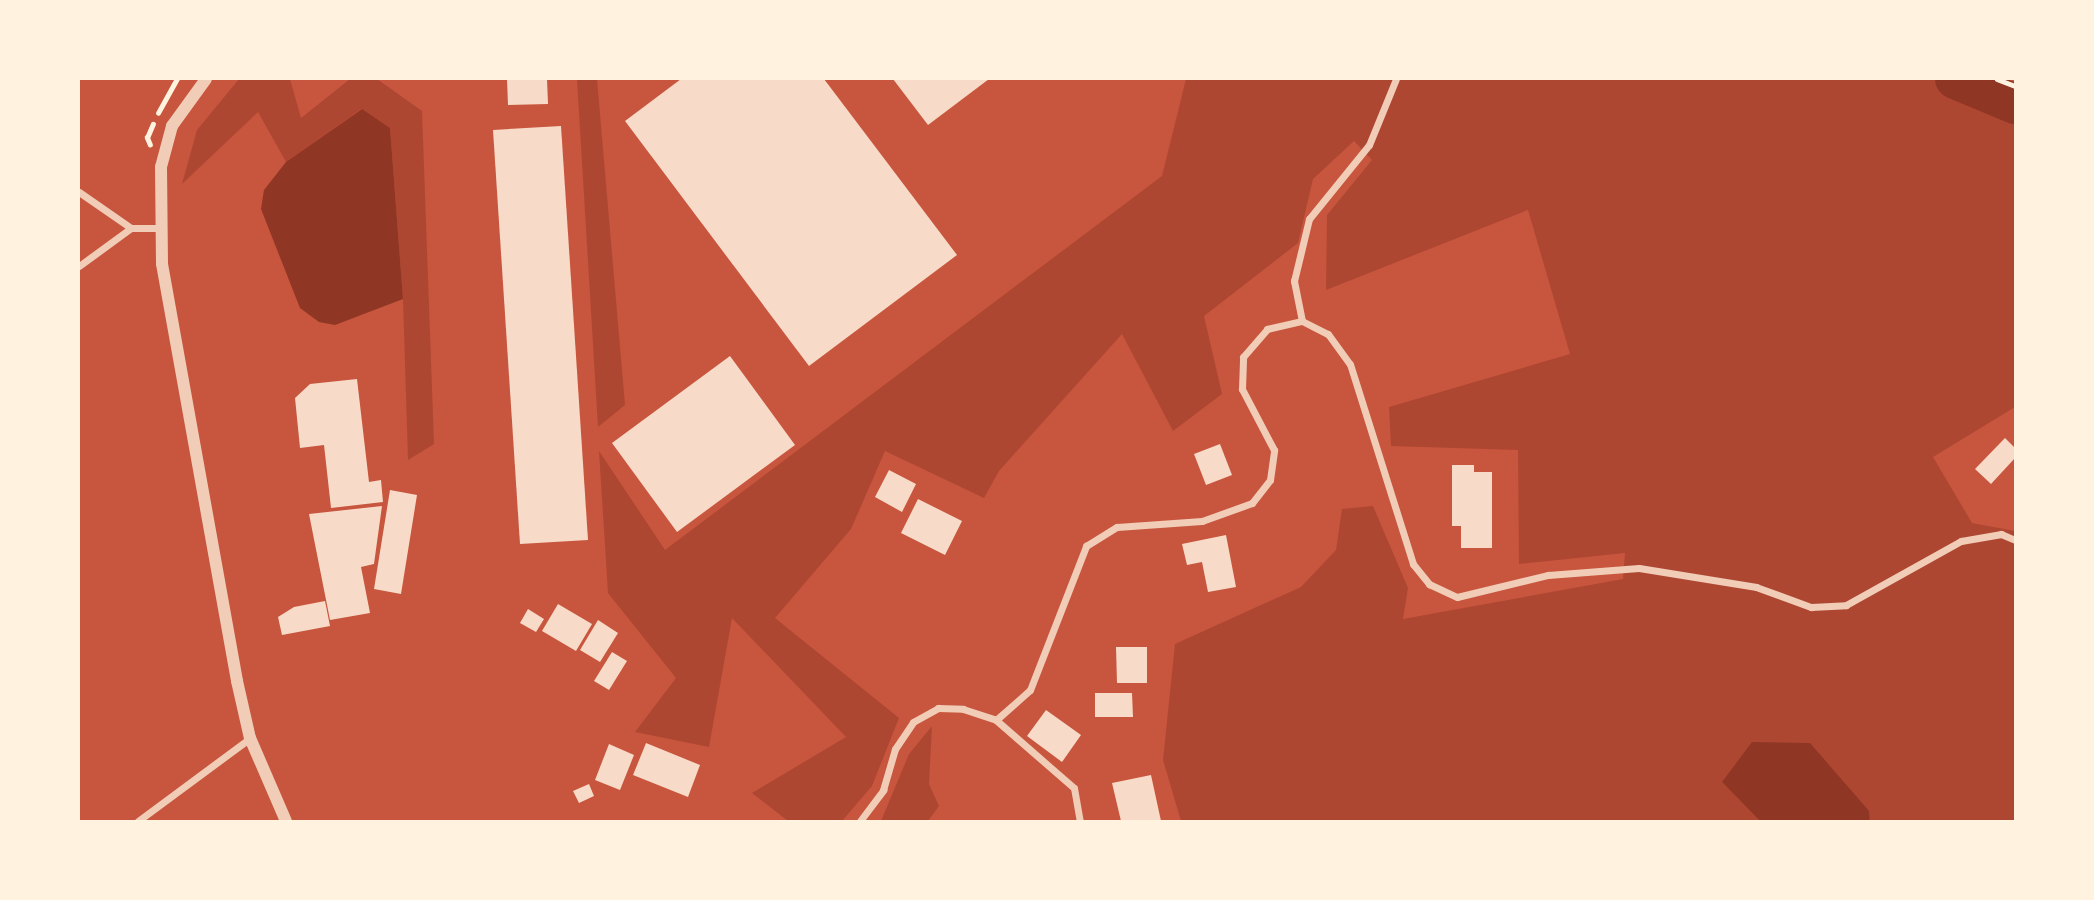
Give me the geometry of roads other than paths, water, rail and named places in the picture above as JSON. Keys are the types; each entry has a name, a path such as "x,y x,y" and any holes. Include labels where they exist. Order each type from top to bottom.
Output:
{"street":[{"path":"206,79 173,126 161,167 159,228 162,264 250,738 286,821"},
{"path":"1302,321 1294,281 1309,219 1369,145 1395,79"},
{"path":"79,192 131,228 159,228"},
{"path":"79,266 131,228"},
{"path":"996,720 1030,690 1086,546 1117,527 1202,521 1252,503 1270,480 1274,450 1242,389 1243,357 1267,330 1302,321 1328,334 1350,364 1413,564 1429,584 1457,597 1548,575 1639,568 1756,587 1811,607 1846,605 1961,541 2001,534 2015,540"},
{"path":"860,821 883,790 895,749 913,722 938,709 963,709 996,720 1074,788 1080,821"},
{"path":"138,821 250,738"}],"waterway":[{"path":"1955,79 2015,104"}]}
